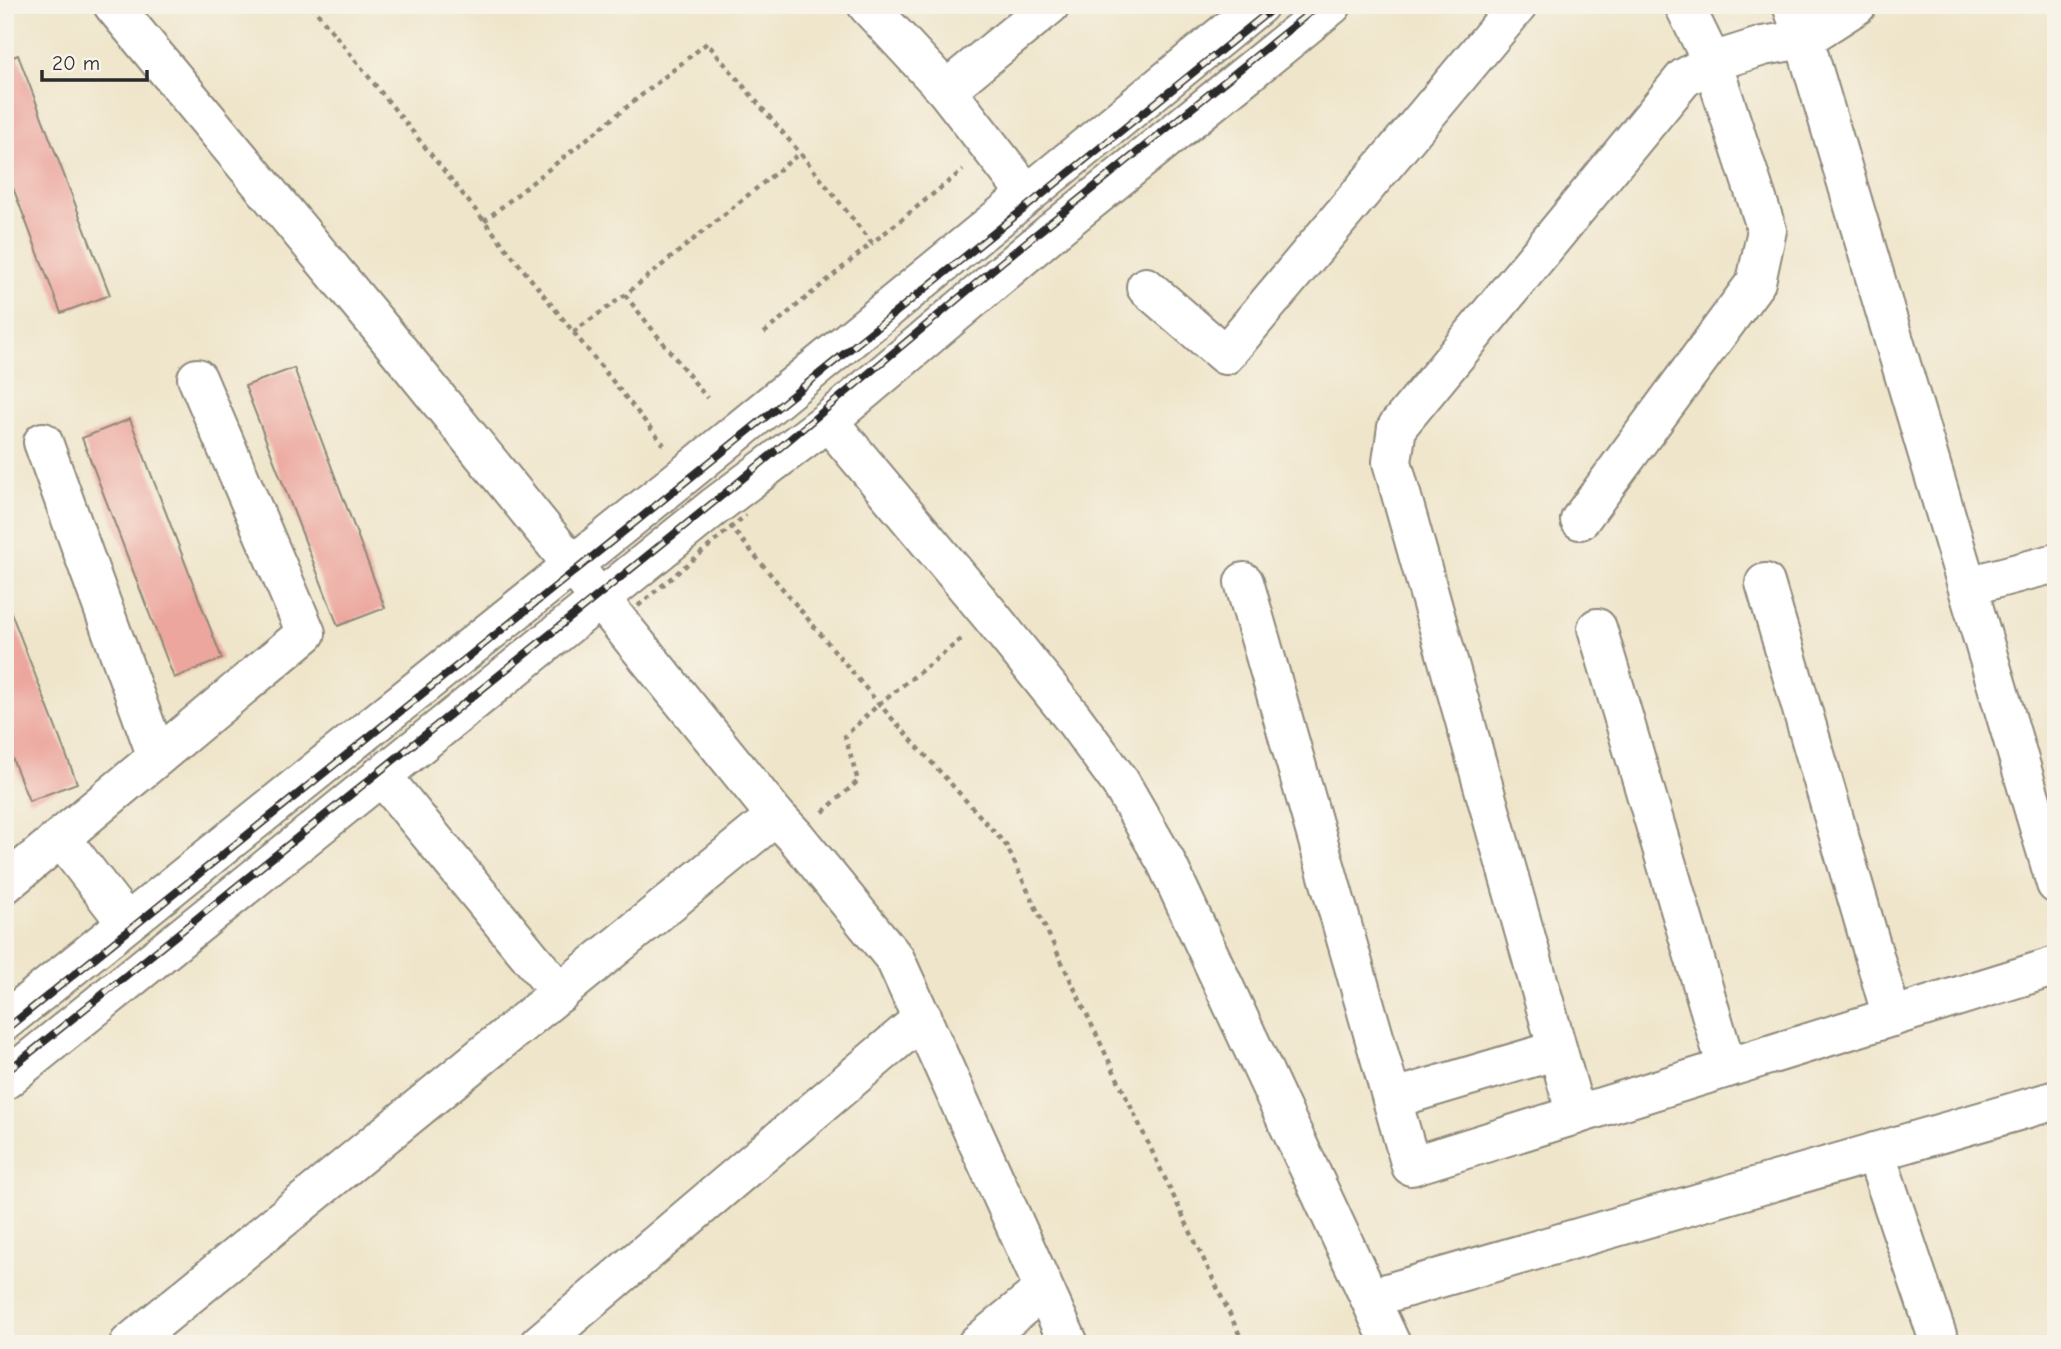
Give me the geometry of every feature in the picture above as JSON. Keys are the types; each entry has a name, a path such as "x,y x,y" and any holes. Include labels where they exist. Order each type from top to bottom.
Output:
{"street":[{"path":"113,5 895,959 1069,1344"},
{"path":"867,5 946,90 1027,194"},
{"path":"946,90 1050,5"},
{"path":"5,1021 687,473 1259,5"},
{"path":"5,1080 600,600 730,511 828,421 1054,231 1332,5"},
{"path":"1146,287 1225,355 1518,5"},
{"path":"1580,520 1756,282 1767,230 1712,62 1684,5"},
{"path":"1576,1115 1392,462 1396,427 1684,78 1712,62 1763,46 1798,22 1857,5"},
{"path":"1798,22 2056,884"},
{"path":"5,884 306,633 197,378"},
{"path":"828,421 991,616 1073,718 1120,782 1166,862 1391,1344"},
{"path":"43,442 157,757"},
{"path":"1968,586 2056,563"},
{"path":"1244,582 1411,1166 2056,966"},
{"path":"1765,583 1892,1017"},
{"path":"1597,628 1727,1068"},
{"path":"381,775 560,993"},
{"path":"129,1344 560,993 785,826"},
{"path":"61,838 127,922"},
{"path":"539,1344 923,1018"},
{"path":"1392,1099 1544,1054"},
{"path":"1370,1298 2056,1100"},
{"path":"1875,1152 1940,1344"},
{"path":"977,1344 1043,1290"}],"path":[{"path":"311,5 687,473"},
{"path":"484,220 707,43 872,243"},
{"path":"764,333 991,147"},
{"path":"573,332 625,295 800,153"},
{"path":"625,295 707,398"},
{"path":"638,606 730,511 879,705 1006,845 1244,1344"},
{"path":"785,826 858,781 845,736 879,705 991,616"}],"building":[{"path":"18,55 110,295 61,313 5,167 5,60"},
{"path":"294,368 385,608 338,626 245,386"},
{"path":"130,419 222,659 174,678 82,438"},
{"path":"5,597 77,783 29,801 5,740"}],"railway":[{"path":"5,1030 1277,5"},
{"path":"5,1073 735,485 1003,261 1319,5"}]}
